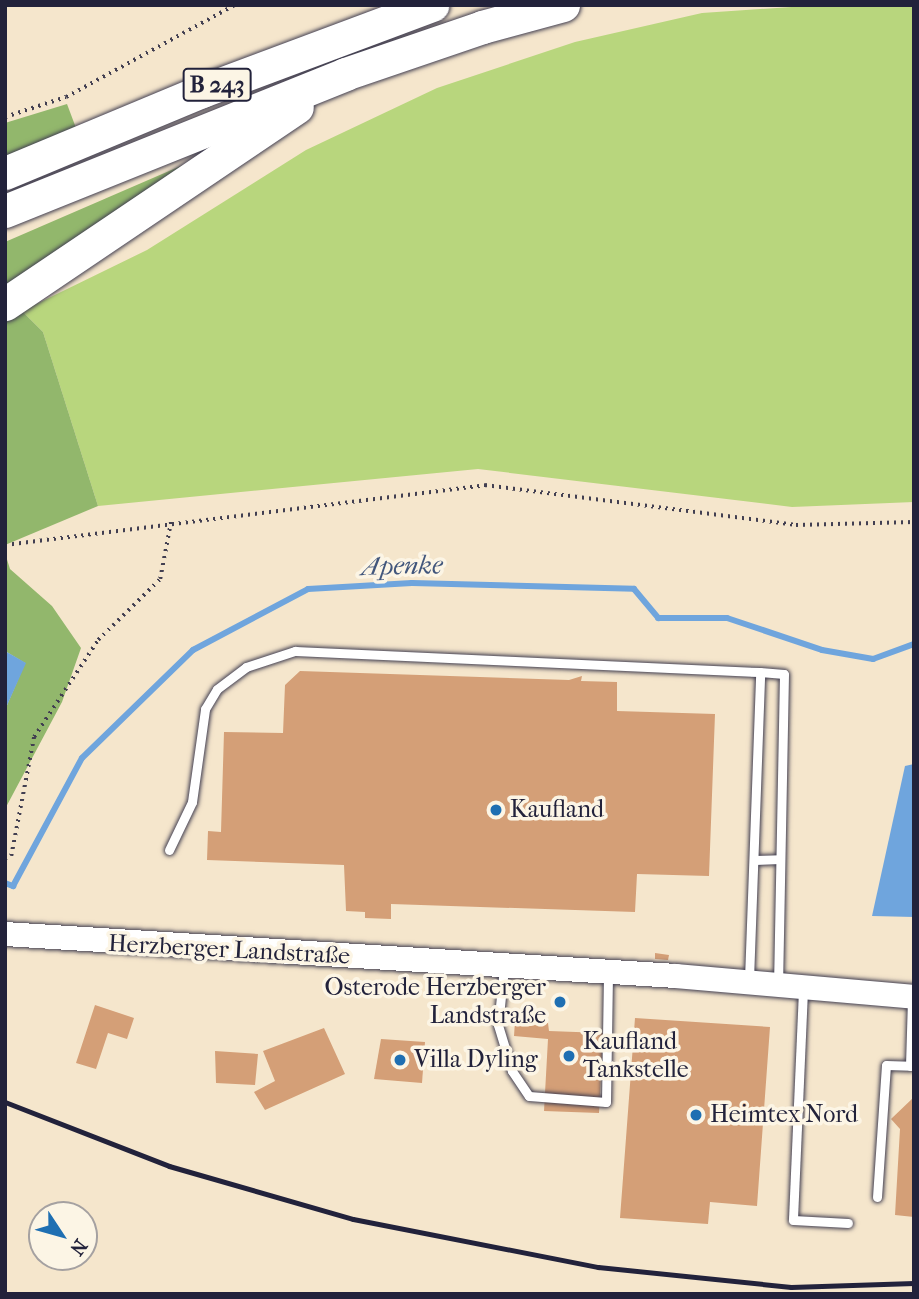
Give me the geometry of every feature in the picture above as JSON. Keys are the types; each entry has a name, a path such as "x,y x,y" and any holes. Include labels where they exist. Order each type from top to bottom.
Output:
{"highway":[{"name":"B 243","path":"5,173 202,91 432,5"},
{"name":"B 243","path":"5,211 345,74 482,26 563,5"},
{"path":"5,304 345,74"}],"street":[{"name":"Herzberger Landstraße","path":"5,934 608,973 913,997"}],"lane":[{"path":"169,850 192,802 205,709 216,689 246,667 295,651 784,674 778,985"},
{"path":"748,983 755,860 760,672"},
{"path":"755,860 780,859"},
{"path":"504,967 498,1025 512,1071 529,1096 606,1102 608,973"},
{"path":"803,989 793,1220 848,1223"},
{"path":"877,1197 886,1065 910,1066 913,997"}],"path":[{"path":"5,117 66,97 235,5"},
{"path":"5,545 171,521 485,485 796,525 914,522"},
{"path":"5,858 11,856 34,737 98,640 160,579 171,521"}],"green space":[{"path":"821,5 914,5 914,502 792,507 478,469 98,506 43,332 22,311 147,250 306,150 437,88 575,42 702,13"},
{"path":"67,104 76,128 5,157 5,123"},
{"path":"206,155 5,294 5,242"},
{"path":"22,311 43,332 98,506 5,545 5,323"},
{"path":"5,553 10,569 52,606 81,648 62,702 5,809 5,710 25,663 5,651"}],"water":[{"path":"5,651 26,663 5,710"},
{"path":"914,764 914,917 872,916 905,766"}],"building":[{"path":"300,671 569,680 582,676 581,681 617,682 617,711 715,714 709,876 637,874 635,912 391,904 391,919 365,918 365,912 346,911 344,865 207,860 208,831 221,832 224,732 283,733 285,685"},
{"path":"655,953 669,955 668,960 655,959"},
{"path":"95,1005 134,1018 127,1039 108,1033 96,1069 76,1063"},
{"name":"Heimtex Nord","path":"635,1018 770,1027 757,1206 710,1202 708,1224 620,1218"},
{"path":"515,1021 548,1023 549,1031 603,1033 599,1113 544,1111 548,1039 514,1036"},
{"path":"324,1028 345,1074 265,1110 254,1092 275,1081 263,1051"},
{"name":"Villa Dyling","path":"381,1039 425,1042 422,1083 374,1079"},
{"path":"215,1051 258,1054 255,1085 216,1083"},
{"path":"914,1097 914,1217 895,1215 900,1129 891,1119"}],"waterway":[{"name":"Apenke","path":"5,883 13,886 82,758 193,650 308,589 412,583 634,589 658,618 727,618 822,650 873,659 914,644"}],"railway":[{"path":"5,1102 169,1166 353,1219 598,1267 791,1287 914,1283"}],"place":[{"name":"Kaufland","path":"496,810"},
{"name":"Osterode Herzberger Landstraße","path":"560,1002"},
{"name":"Kaufland Tankstelle","path":"569,1056"},
{"name":"Villa Dyling","path":"400,1060"},
{"name":"Heimtex Nord","path":"696,1115"}]}
